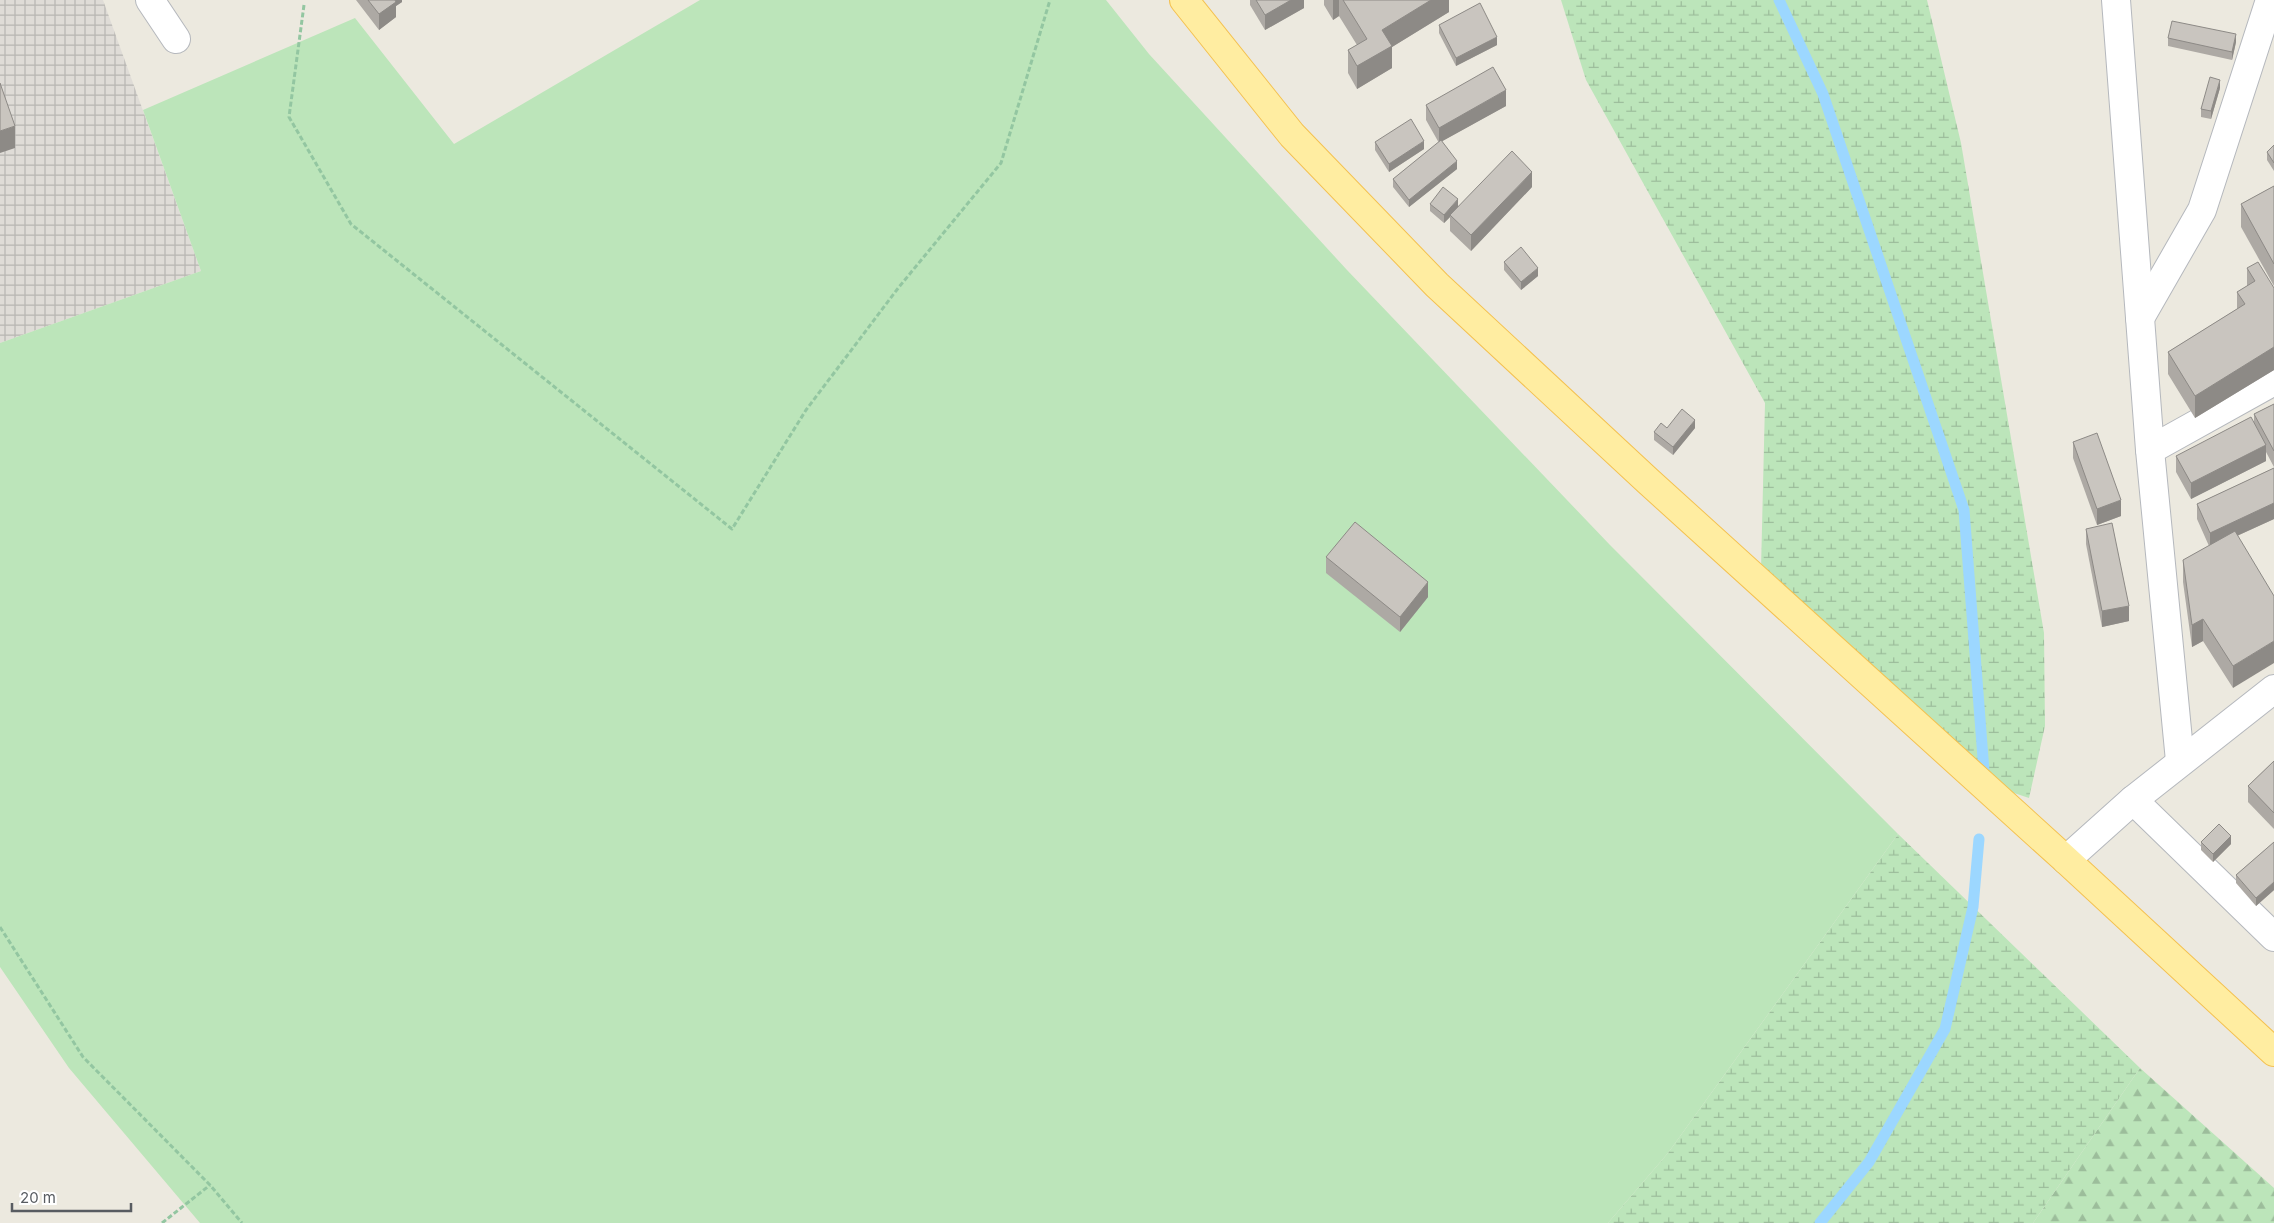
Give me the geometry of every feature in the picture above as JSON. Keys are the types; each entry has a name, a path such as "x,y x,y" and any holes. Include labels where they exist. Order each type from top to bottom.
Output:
{"main road":[{"path":"1184,0 1292,135 1437,285 1656,488 2066,860 2274,1052"}],"street":[{"path":"150,0 176,39"},
{"path":"2116,0 2150,450 2180,761"},
{"path":"2140,318 2202,210 2270,0"},
{"path":"2150,450 2274,381"},
{"path":"2066,860 2180,761 2274,689"},
{"path":"2133,800 2274,937"}],"path":[{"path":"304,5 289,117 351,224 732,529 806,410 899,287 1001,163 1050,0"},
{"path":"0,927 84,1057 210,1185 242,1223"},
{"path":"162,1223 210,1185"}],"shaded area":[{"path":"0,0 103,0 201,271 0,343"}],"green space":[{"path":"700,0 1106,0 1149,54 1347,270 1610,545 1898,834 1668,1153 1608,1223 200,1223 69,1068 0,967 0,343 201,271 143,110 355,18 454,144"},
{"path":"1561,0 1927,0 1961,143 2044,633 2045,726 2029,798 2008,791 1761,569 1765,403 1586,80"},
{"path":"1898,834 2140,1068 2033,1223 1608,1223 1668,1153"},
{"path":"2140,1068 2274,1188 2274,1223 2033,1223"}],"building":[{"path":"368,0 395,0 396,2 379,14"},
{"path":"1256,0 1291,0 1265,15"},
{"path":"1343,0 1431,0 1382,30 1392,46 1357,66 1348,50 1367,39"},
{"path":"1480,3 1497,37 1456,58 1439,25"},
{"path":"2172,21 2236,34 2232,52 2168,38"},
{"path":"1493,67 1506,90 1439,128 1426,105"},
{"path":"2210,77 2220,80 2211,111 2201,109"},
{"path":"0,83 15,126 0,131"},
{"path":"1411,119 1424,141 1389,164 1375,142"},
{"path":"1441,140 1457,161 1409,200 1393,179"},
{"path":"2274,145 2274,163 2267,152"},
{"path":"1512,151 1532,172 1471,235 1450,215"},
{"path":"2274,186 2274,264 2241,204"},
{"path":"1443,187 1458,199 1444,215 1430,204"},
{"path":"1521,247 1538,268 1521,282 1504,262"},
{"path":"2258,262 2274,288 2274,347 2195,396 2168,352 2245,304 2237,292 2255,281 2247,268"},
{"path":"2274,404 2274,451 2254,414"},
{"path":"1682,409 1695,420 1673,447 1654,432 1661,423 1667,428"},
{"path":"2251,417 2266,445 2191,483 2176,456"},
{"path":"2097,433 2121,500 2097,509 2073,442"},
{"path":"2274,468 2274,503 2210,533 2197,504"},
{"path":"1355,522 1428,582 1400,617 1326,557"},
{"path":"2112,523 2129,606 2102,611 2086,529"},
{"path":"2235,531 2274,596 2274,641 2233,666 2203,619 2192,625 2183,560"},
{"path":"2274,761 2274,813 2248,786"},
{"path":"2219,824 2231,836 2213,854 2201,842"},
{"path":"2274,842 2274,882 2256,898 2236,875"}],"waterway":[{"path":"1779,0 1823,94 1964,510 1984,771"},
{"path":"1820,1223 1869,1162 1945,1029 1973,907 1979,839"}]}
